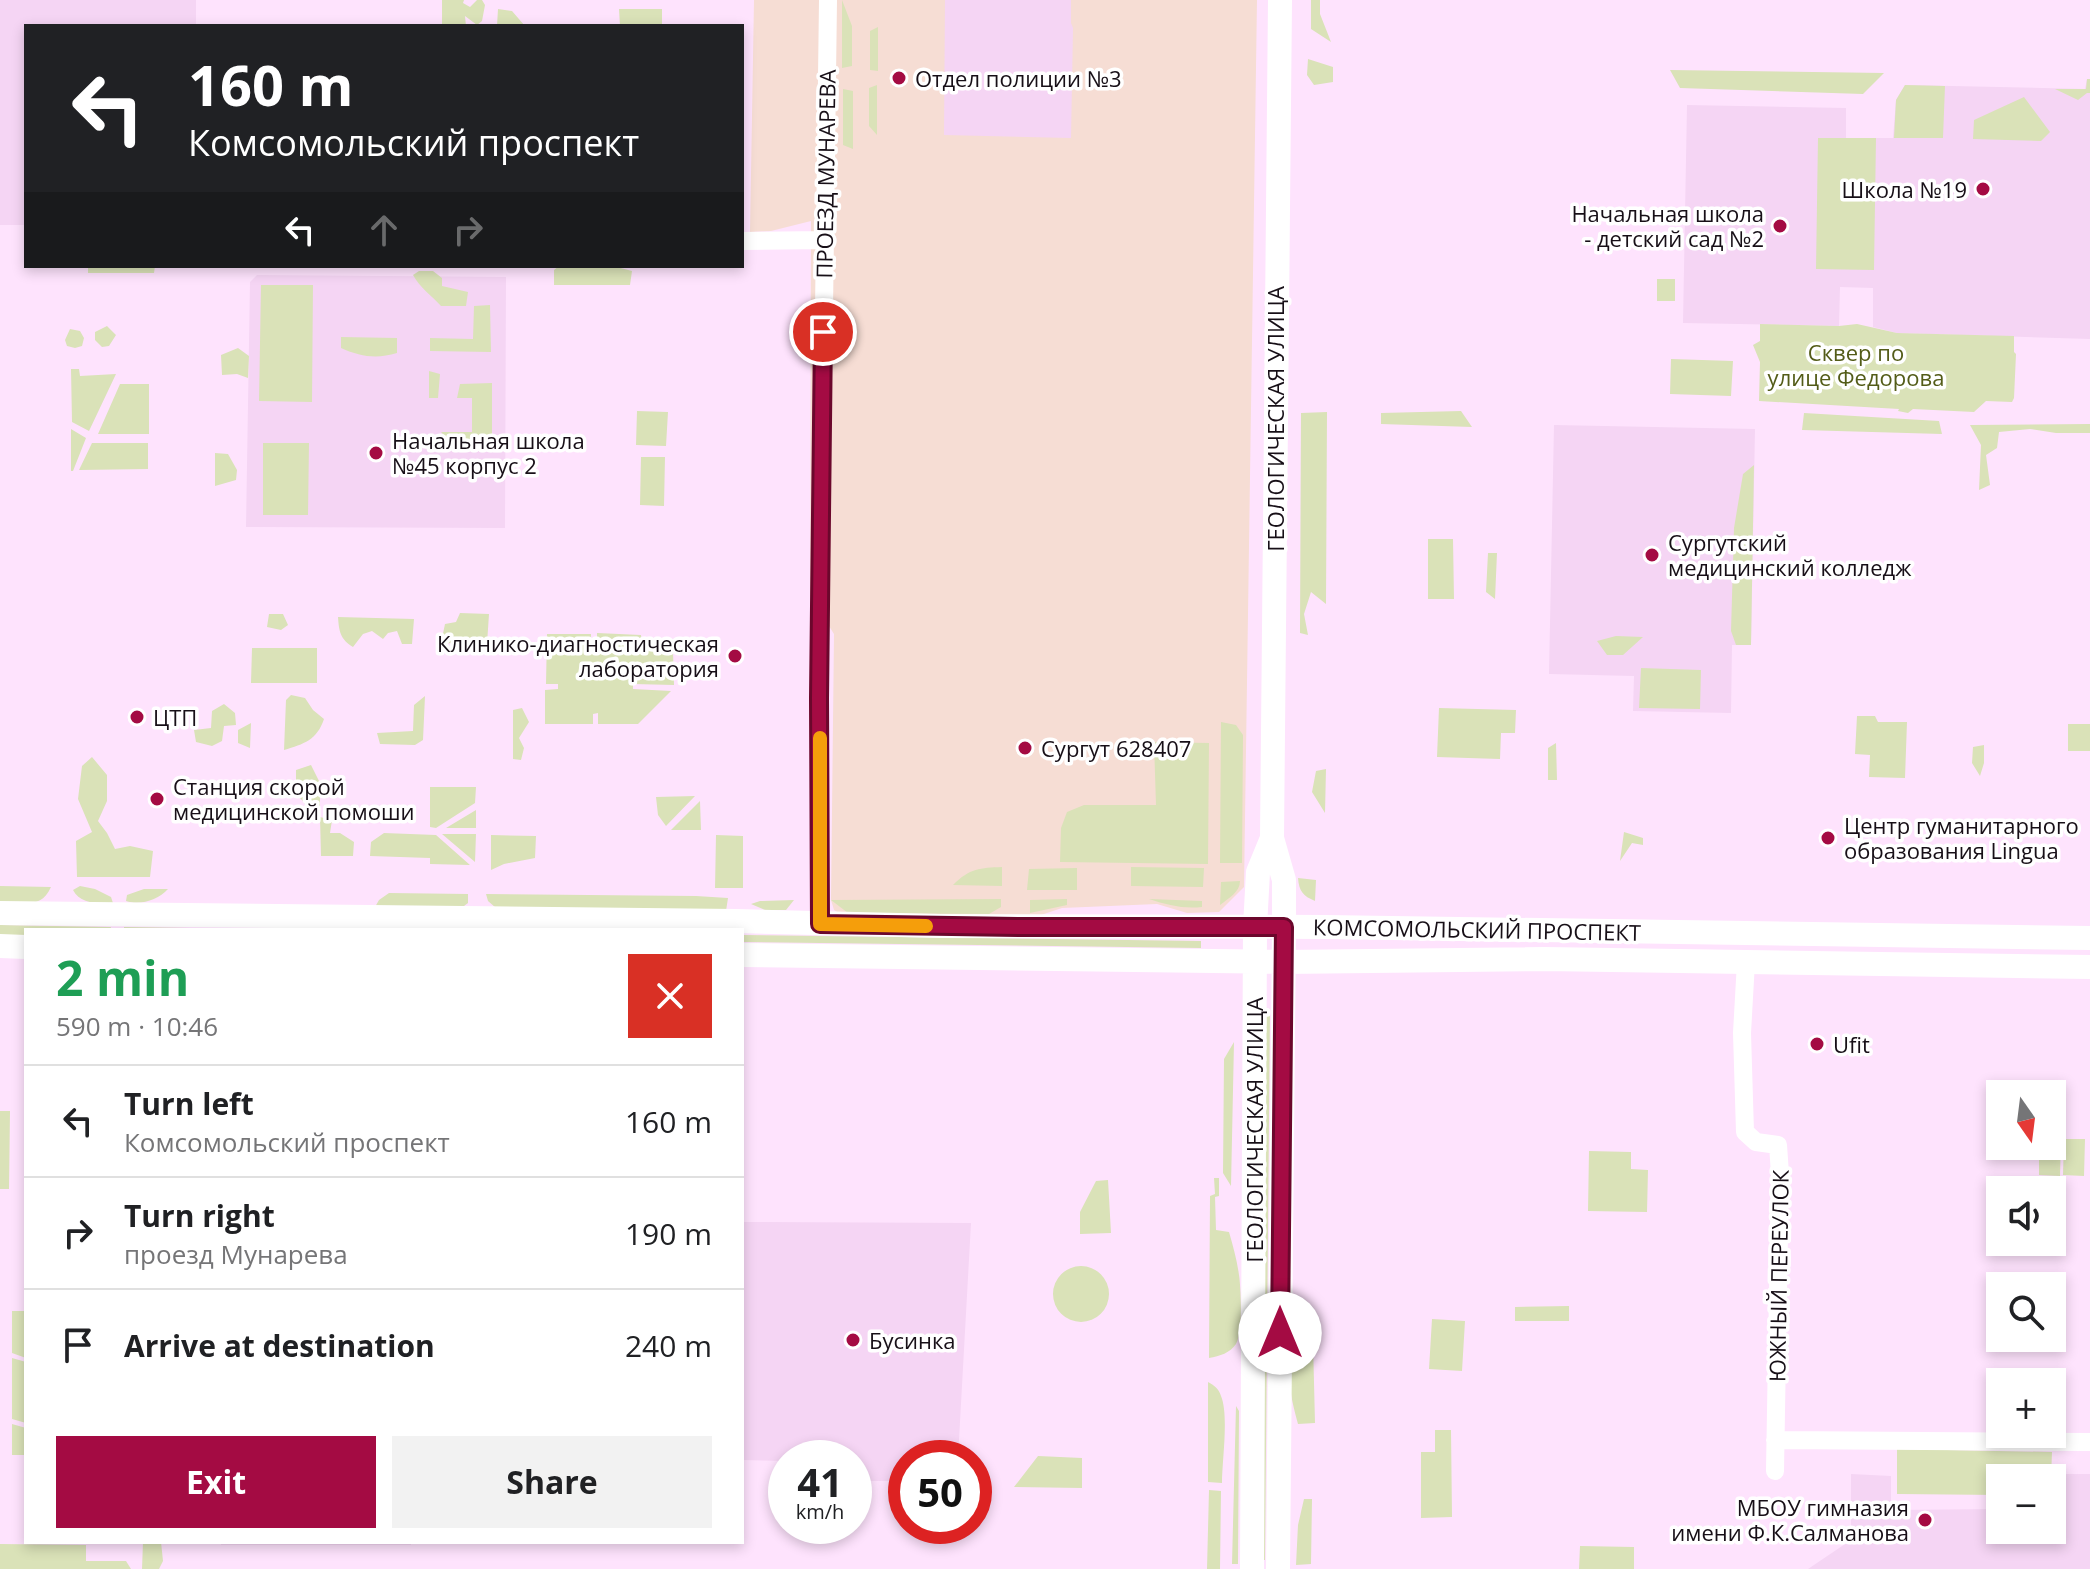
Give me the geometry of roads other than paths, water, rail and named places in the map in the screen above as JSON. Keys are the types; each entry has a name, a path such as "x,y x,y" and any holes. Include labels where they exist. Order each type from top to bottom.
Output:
{"main road":[{"name":"ГЕОЛОГИЧЕСКАЯ УЛИЦА","path":"1278,1569 1284,880 1272,838 1280,0"},
{"name":"ГЕОЛОГИЧЕСКАЯ УЛИЦА","path":"1252,1569 1254,961 1258,872 1272,838"},
{"name":"КОМСОМОЛЬСКИЙ ПРОСПЕКТ","path":"0,913 2090,938"},
{"path":"1868,964 1869,934"},
{"path":"0,946 24,947"},
{"name":"КОМСОМОЛЬСКИЙ ПРОСПЕКТ","path":"744,955 1283,962 1544,959 2090,967"}],"street":[{"name":"ПРОЕЗД МУНАРЕВА","path":"820,924 819,698 828,0"},
{"path":"744,241 824,240"},
{"name":"ЮЖНЫЙ ПЕРЕУЛОК","path":"1746,962 1742,1033 1745,1132 1756,1142 1778,1145 1780,1174 1775,1471"},
{"path":"1775,1440 2090,1442"}],"place":[{"name":"Отдел полиции №3","path":"899,78"},
{"name":"Школа №19","path":"1983,189"},
{"name":"Начальная школа - детский сад №2","path":"1780,226"},
{"name":"Начальная школа №45 корпус 2","path":"376,453"},
{"name":"Сургутский медицинский колледж","path":"1652,555"},
{"name":"Клинико-диагностическая лаборатория","path":"735,656"},
{"name":"ЦТП","path":"137,717"},
{"name":"Сургут 628407","path":"1025,748"},
{"name":"Cтанция скорой медицинской помоши","path":"157,799"},
{"name":"Центр гуманитарного образования Lingua","path":"1828,838"},
{"name":"Ufit","path":"1817,1044"},
{"name":"Бусинка","path":"853,1340"},
{"name":"МБОУ гимназия имени Ф.К.Салманова","path":"1925,1520"}],"park label":[{"name":"Сквер по улице Федорова","path":"1856,364"}]}
